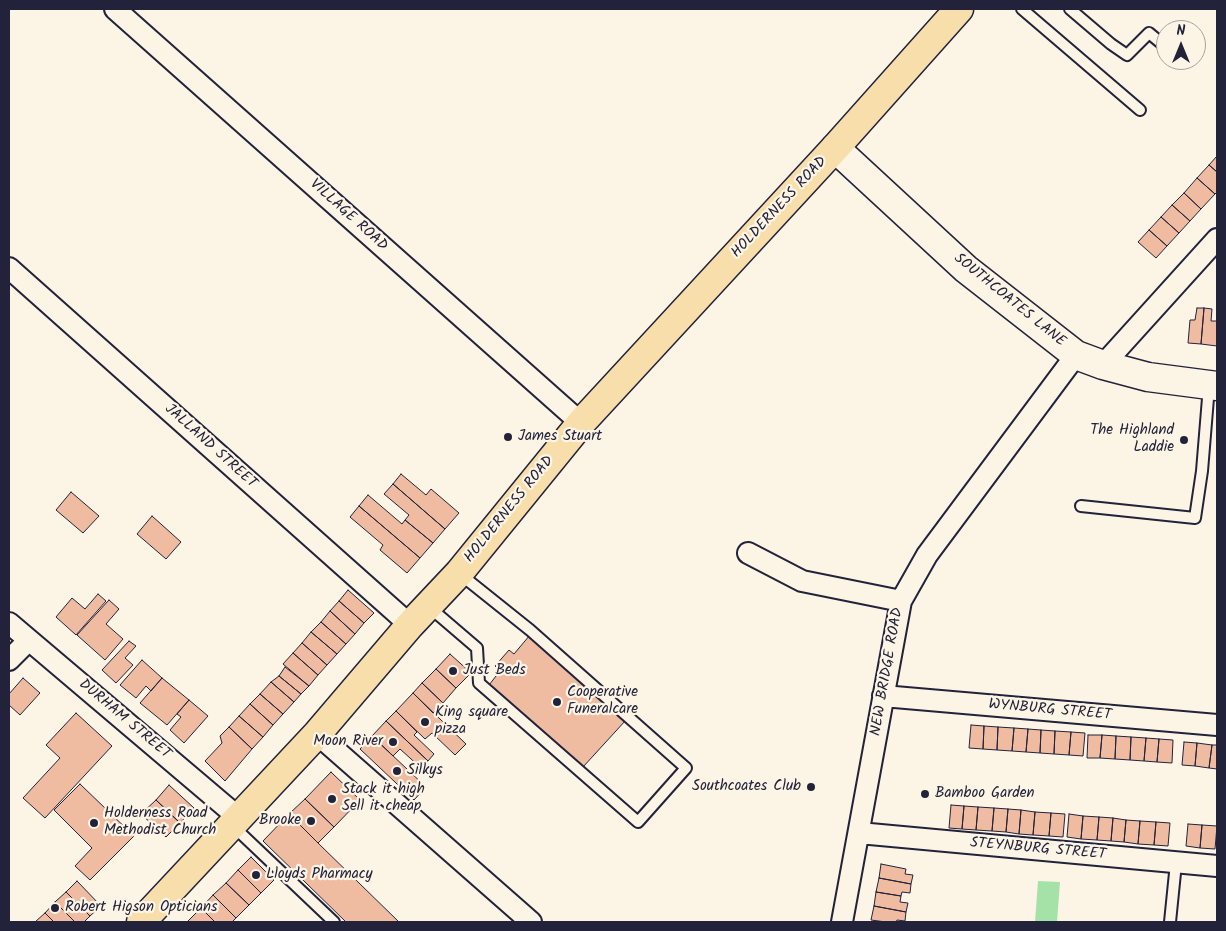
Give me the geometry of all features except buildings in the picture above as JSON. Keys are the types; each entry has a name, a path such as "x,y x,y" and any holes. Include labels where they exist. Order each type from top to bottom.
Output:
{"highway":[{"name":"HOLDERNESS ROAD","path":"141,922 317,734 410,626 459,573 581,423 835,148 960,9"}],"street":[{"name":"VILLAGE ROAD","path":"115,9 581,423"},
{"name":"SOUTHCOATES LANE","path":"835,148 966,269 1076,355 1103,365 1148,377 1213,385"},
{"path":"1103,365 1217,239"},
{"name":"JALLAND STREET","path":"9,268 410,626"},
{"name":"NEW BRIDGE ROAD","path":"842,922 860,833 901,601 927,555 1076,355"},
{"path":"748,554 802,581 901,601"},
{"name":"DURHAM STREET","path":"9,623 235,821"},
{"path":"9,660 28,640"},
{"name":"WYNBURG STREET","path":"883,696 1217,725"},
{"path":"317,734 531,922"},
{"name":"STEYNBURG STREET","path":"860,833 1217,866"}],"lane":[{"path":"1022,9 1140,110"},
{"path":"1070,9 1127,55 1149,33 1156,39"},
{"path":"1081,506 1195,518 1213,385"},
{"path":"428,606 477,648 479,683 638,822 686,768 530,630 459,573"},
{"path":"235,821 334,922"},
{"path":"1170,922 1176,862"}],"green space":[{"path":"1038,881 1060,882 1057,922 1035,922"}],"place":[{"name":"James Stuart","path":"508,437"},
{"name":"The Highland Laddie","path":"1184,440"},
{"name":"Just Beds","path":"453,671"},
{"name":"Cooperative Funeralcare","path":"557,702"},
{"name":"King square pizza","path":"425,722"},
{"name":"Moon River","path":"393,742"},
{"name":"Silkys","path":"397,771"},
{"name":"Southcoates Club","path":"811,787"},
{"name":"Bamboo Garden","path":"925,794"},
{"name":"Stack it high Sell it cheap","path":"332,799"},
{"name":"Brooke","path":"311,821"},
{"name":"Holderness Road Methodist Church","path":"94,823"},
{"name":"Lloyds Pharmacy","path":"256,875"},
{"name":"Robert Higson Opticians","path":"55,908"}]}
